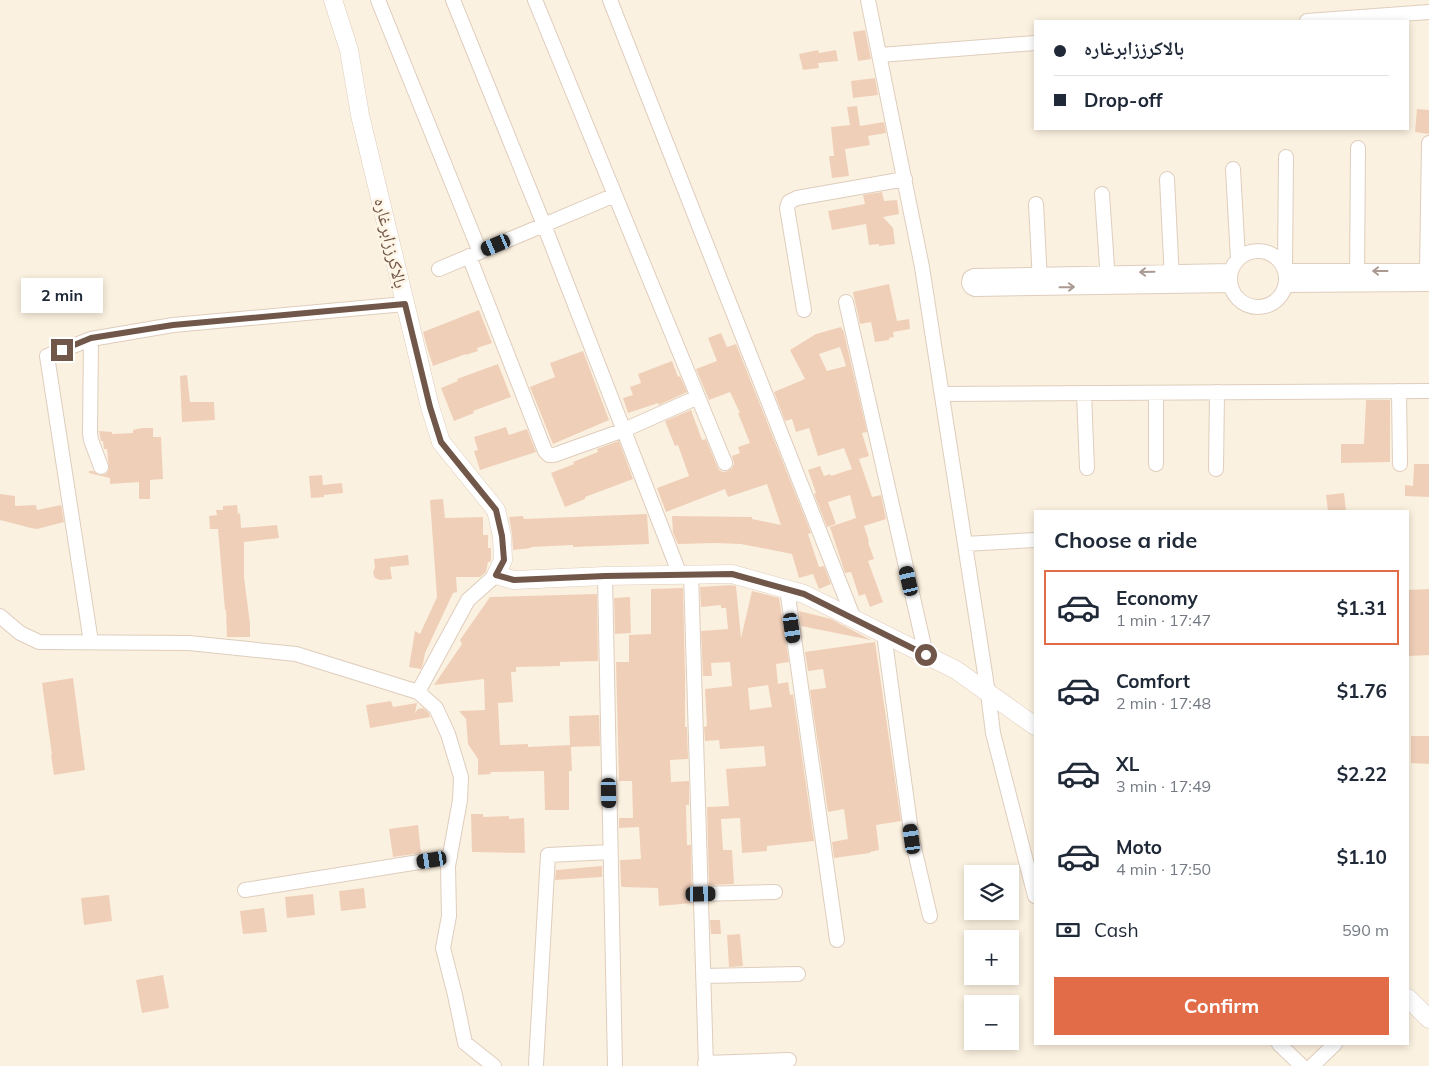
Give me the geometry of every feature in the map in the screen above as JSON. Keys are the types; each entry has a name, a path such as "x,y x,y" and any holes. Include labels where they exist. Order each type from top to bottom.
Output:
{"street":[{"name":"بالاکرززابرغاره","path":"333,0 349,50 360,114 430,407 441,442 496,510 502,536 504,560 496,575"},
{"path":"378,0 474,254 545,451 549,455 554,455 624,430 698,397"},
{"path":"453,0 624,430 686,574 701,894 706,1064 789,1060"},
{"path":"536,0 725,463"},
{"path":"610,0 854,619"},
{"path":"868,0 922,266 993,733 1034,892"},
{"path":"1320,20 1429,12"},
{"path":"880,55 1034,43"},
{"path":"1286,275 1357,278 1428,275 1428,143"},
{"path":"1357,278 1358,148"},
{"path":"1233,169 1233,271 1235,296 1246,304 1258,307 1271,305 1281,296 1286,275 1286,158"},
{"path":"804,310 787,208 789,202 797,198 905,179"},
{"path":"1167,179 1172,279"},
{"path":"1102,194 1108,280"},
{"path":"439,269 615,195"},
{"path":"1036,204 1040,281"},
{"path":"1007,282 1172,279 1233,271 1250,251 1264,251 1276,256 1286,275"},
{"path":"846,302 926,655"},
{"path":"91,642 47,356 91,338 173,325 405,304"},
{"path":"91,338 90,432 101,467"},
{"path":"1399,391 1400,464"},
{"path":"942,394 1429,391"},
{"path":"1216,469 1217,392"},
{"path":"1084,393 1087,468"},
{"path":"1156,393 1156,464"},
{"path":"965,544 1034,540"},
{"path":"418,692 468,600 496,575 514,580 732,574 804,594 956,670 1034,725"},
{"path":"605,576 615,1066"},
{"path":"786,589 837,940"},
{"path":"0,616 20,633 38,642 189,642 296,654 418,692 436,708 448,734 461,777 460,800 448,866 449,916 443,948 465,1043 494,1066"},
{"path":"884,634 912,839 930,916"},
{"path":"536,1064 548,855 610,852"},
{"path":"245,890 450,857"},
{"path":"701,894 775,892"},
{"path":"703,976 798,974"},
{"path":"1409,999 1429,1019"},
{"path":"1280,1045 1302,1066"},
{"path":"1312,1066 1334,1045"}],"building":[{"path":"865,30 871,59 858,61 853,32"},
{"path":"818,50 819,53 836,50 838,61 818,63 819,68 803,70 799,54"},
{"path":"875,78 878,95 853,98 851,81"},
{"path":"857,106 860,126 884,122 886,133 868,136 870,145 845,149 849,176 832,178 829,156 834,156 831,127 850,125 847,107"},
{"path":"1417,109 1429,110 1429,134 1415,132"},
{"path":"882,192 884,201 897,200 899,214 883,217 893,228 895,244 869,245 866,224 832,230 828,211 865,204 863,195"},
{"path":"889,284 897,321 909,319 910,329 893,332 894,337 889,338 889,340 875,342 871,322 860,324 853,292"},
{"path":"479,310 492,343 477,348 478,351 433,366 423,332"},
{"path":"841,327 843,329 867,432 862,433 869,456 859,459 872,497 881,495 886,519 864,526 874,559 868,561 883,602 870,607 865,594 859,596 851,572 845,573 830,527 856,518 850,495 828,502 836,524 827,527 814,494 816,493 808,470 820,466 824,476 830,474 831,476 852,469 844,448 818,456 809,428 796,432 792,419 785,421 774,392 805,379 790,350 816,334","holes":["840,347 846,366 827,371 819,354"]},
{"path":"721,333 727,347 736,344 811,533 808,534 819,567 824,566 831,584 819,589 813,574 799,578 792,554 741,544 678,544 673,533 672,516 752,517 752,519 781,525 767,484 728,497 725,489 666,512 657,488 689,476 678,445 675,446 665,421 691,410 702,440 706,439 719,470 723,472 732,468 734,464 732,456 740,453 738,447 750,443 738,413 740,413 730,392 709,400 696,369 717,361 708,338"},
{"path":"583,351 609,420 553,444 530,387 555,377 550,363"},
{"path":"672,361 678,377 680,376 687,392 659,405 658,403 628,413 623,398 633,395 630,387 641,383 638,374"},
{"path":"498,364 511,397 473,411 474,413 454,421 441,388 458,381 457,379"},
{"path":"187,375 190,402 214,402 215,420 182,422 180,376"},
{"path":"1366,400 1390,400 1390,462 1341,463 1341,444 1364,444"},
{"path":"506,427 509,435 527,429 536,452 480,470 474,451 478,450 474,437"},
{"path":"153,428 153,437 161,437 163,479 150,480 150,499 139,499 139,482 110,484 110,478 89,473 89,471 93,471 99,475 104,475 109,469 107,449 104,449 99,431 112,432 112,434 133,433 133,430"},
{"path":"619,441 633,479 585,497 585,499 565,507 551,473 598,452 597,449"},
{"path":"1414,464 1429,464 1429,497 1405,496 1405,485 1413,486"},
{"path":"322,475 323,485 342,483 343,493 311,498 309,476"},
{"path":"1344,493 1346,510 1328,510 1326,495"},
{"path":"0,494 15,496 15,506 36,505 37,510 61,505 64,522 37,529 0,520"},
{"path":"443,499 445,518 483,517 483,535 488,535 488,548 491,548 491,560 488,562 486,572 480,577 456,577 457,592 453,593 425,653 421,669 409,667 415,631 420,634 437,597 430,500"},
{"path":"237,505 238,514 240,513 241,528 277,525 279,538 244,542 244,577 250,637 227,637 218,529 210,529 209,516 217,515 216,510 223,510 223,506"},
{"path":"647,514 649,544 573,547 573,545 513,550 509,517 523,516 524,519"},
{"path":"408,555 409,565 390,567 392,579 380,580 375,578 373,573 375,567 374,559"},
{"path":"736,586 741,638 752,591 779,598 789,662 776,664 778,684 788,682 790,695 793,694 814,841 767,846 767,851 742,853 740,818 721,819 723,850 732,850 734,884 709,885 707,807 729,806 726,769 766,766 764,746 720,749 719,740 705,741 704,727 707,726 705,689 732,686 730,662 711,663 712,676 703,676 701,631 728,629 726,608 721,608 721,605 701,607 700,587","holes":["768,685 772,707 750,710 748,688"]},
{"path":"683,588 685,727 687,727 688,759 670,760 671,782 689,781 689,805 686,805 687,845 691,845 692,903 659,906 658,888 622,887 621,885 620,860 641,859 639,827 619,828 619,818 633,818 632,781 619,781 616,662 629,662 629,635 651,634 651,589"},
{"path":"1429,589 1429,655 1409,656 1409,590"},
{"path":"597,594 598,661 560,662 560,666 516,667 516,672 511,672 513,702 498,703 500,745 528,744 528,747 570,745 569,716 599,715 600,746 571,747 572,771 569,771 569,810 545,810 544,771 490,772 491,774 478,775 478,759 468,744 466,719 459,711 485,710 484,679 434,685 462,644 460,640 490,597"},
{"path":"630,597 631,633 615,634 614,598"},
{"path":"799,611 831,619 871,640 801,626"},
{"path":"875,642 901,821 876,825 879,850 834,858 832,842 848,839 844,809 828,812 810,690 826,688 823,669 808,671 805,652"},
{"path":"73,678 85,770 54,775 42,683"},
{"path":"391,701 393,707 417,703 415,713 418,709 423,708 429,713 430,717 370,728 366,705"},
{"path":"1411,736 1429,736 1429,764 1411,763"},
{"path":"471,814 483,814 483,817 509,816 509,819 524,818 525,853 472,852"},
{"path":"418,825 421,853 393,857 389,829"},
{"path":"602,866 602,877 555,880 556,870"},
{"path":"364,888 366,908 341,911 339,891"},
{"path":"313,894 315,915 287,918 285,897"},
{"path":"109,895 112,921 84,925 81,898"},
{"path":"264,908 267,932 243,934 240,911"},
{"path":"710,920 720,920 721,934 711,934"},
{"path":"740,934 743,966 729,967 727,935"},
{"path":"163,975 169,1008 142,1013 136,980"}],"route":[{"path":"62,350 91,338 173,325 405,304 430,407 441,442 496,510 502,536 504,560 496,575 514,580 732,574 804,594 926,655"}]}
